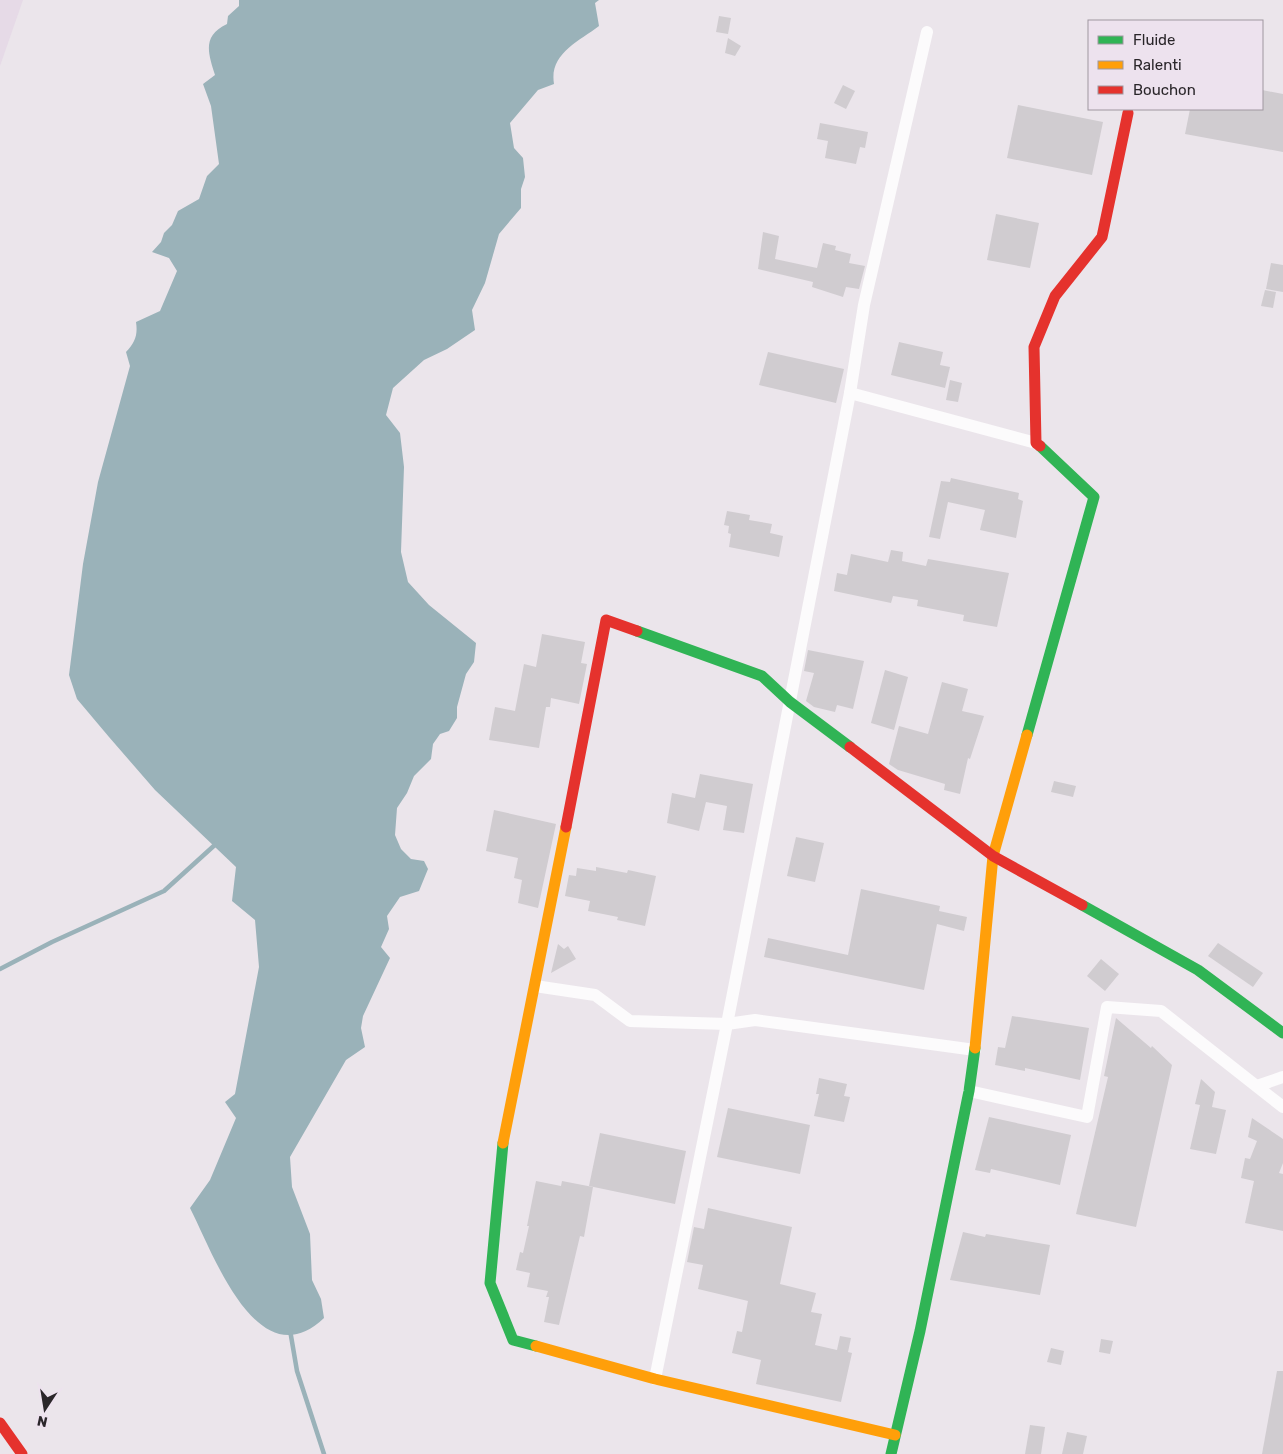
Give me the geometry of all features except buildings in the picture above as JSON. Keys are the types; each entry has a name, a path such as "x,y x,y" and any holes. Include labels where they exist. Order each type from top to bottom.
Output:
{"main road":[{"path":"891,1454 920,1331 969,1090 975,1050 994,856 1094,497 1036,443 1034,347 1055,296 1102,236 1128,113"},
{"path":"895,1435 655,1380 513,1340 490,1283 504,1129 535,986 606,620 762,676 790,702 994,856 1198,970 1283,1033"},
{"path":"0,1423 22,1454"}],"street":[{"path":"655,1380 790,702 850,393 864,305 927,32"},
{"path":"850,393 1036,443"},
{"path":"535,986 595,995 630,1021 727,1024 755,1020 975,1050"},
{"path":"969,1090 1087,1117 1108,1006 1161,1011 1283,1107"},
{"path":"1257,1086 1283,1077"}],"shaded area":[{"path":"0,0 23,0 0,66"}],"water":[{"path":"239,0 599,0 595,3 599,26 567,50 556,65 554,84 538,90 510,123 514,148 523,158 525,177 521,189 521,208 499,234 485,283 472,310 475,330 447,349 424,360 393,388 386,415 400,433 404,467 401,552 408,582 429,605 476,643 474,662 466,674 457,707 457,718 449,731 440,734 433,744 431,759 414,776 407,793 397,808 395,835 401,849 411,859 424,861 428,869 419,891 400,897 387,916 389,929 381,947 390,958 363,1016 361,1028 365,1047 346,1060 290,1157 292,1187 310,1234 312,1280 321,1299 324,1318 300,1333 278,1334 259,1323 241,1304 211,1253 190,1208 210,1180 236,1118 225,1102 235,1094 259,967 255,920 232,901 236,867 155,790 77,699 69,675 83,564 98,482 130,366 126,352 135,338 137,331 136,322 160,311 177,271 169,258 152,252 161,242 164,233 172,225 178,211 199,199 207,176 219,164 211,106 203,84 215,75 209,52 210,40 219,29 227,24 228,16 239,6"}],"waterway":[{"path":"0,969 52,942 164,891 217,843"},
{"path":"290,1330 297,1371 324,1454"}],"traffic: fast":[{"path":"1027,735 1094,497 1040,446"},
{"path":"637,631 762,676 790,702 850,747"},
{"path":"1082,905 1198,970 1283,1033"},
{"path":"891,1454 920,1331 969,1091 975,1048"},
{"path":"503,1143 490,1283 513,1340 536,1346"}],"traffic: slow":[{"path":"975,1048 993,856 1027,735"},
{"path":"503,1143 566,827"},
{"path":"536,1346 655,1379 895,1435"}],"traffic: jam":[{"path":"1040,446 1036,443 1034,347 1055,296 1102,237 1128,113"},
{"path":"566,827 606,620 637,631"},
{"path":"850,747 993,856 1082,905"},
{"path":"0,1423 22,1454"}]}
